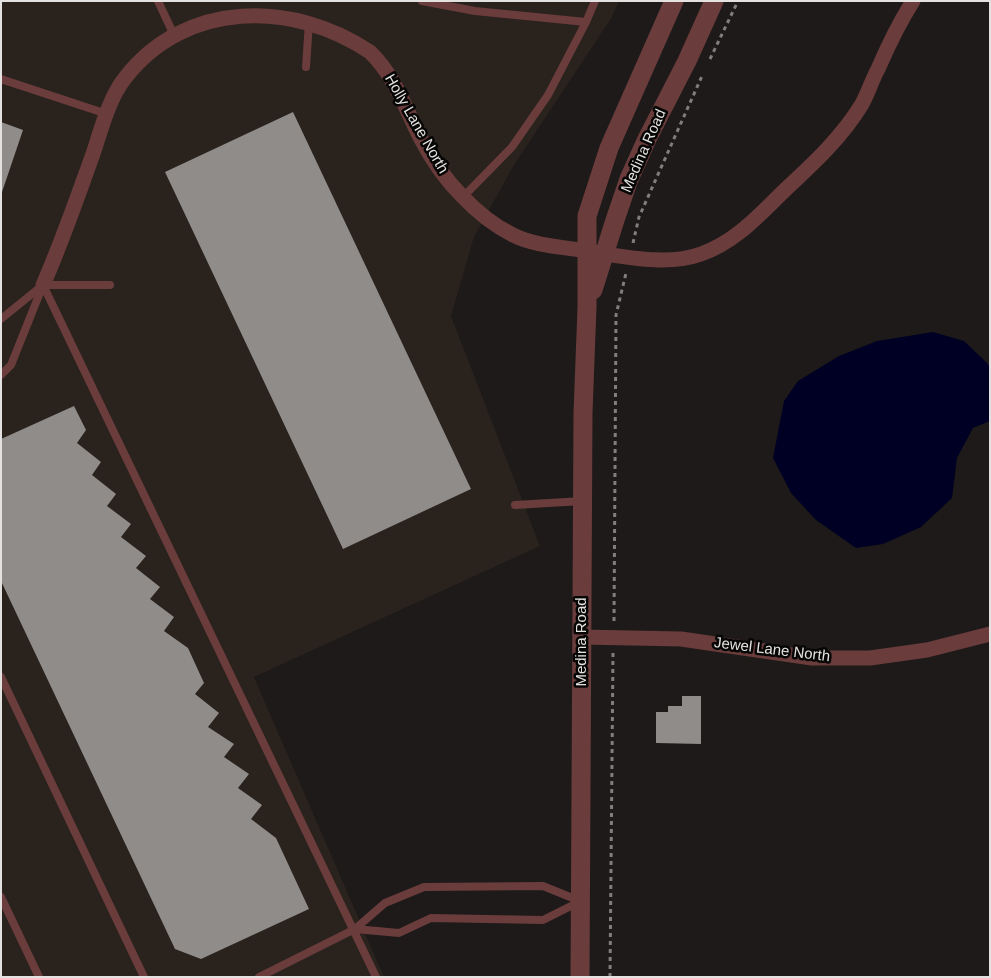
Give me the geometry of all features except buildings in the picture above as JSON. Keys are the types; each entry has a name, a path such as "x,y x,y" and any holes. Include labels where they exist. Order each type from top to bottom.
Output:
{"street":[{"name":"Medina Road","path":"596,252 587,216 609,148 674,1"},
{"name":"Medina Road","path":"580,977 583,413 587,308 596,252 647,139 688,60 714,1"},
{"name":"Holly Lane North","path":"43,285 62,241 107,114 122,81 144,54 172,31 204,16 239,8 275,8 310,16 342,31 371,54 393,81 428,150 442,171 463,197 492,222 514,236 539,243 596,252 669,260 699,255 728,242 749,225 812,165 839,136 862,102 897,27 913,1"},
{"name":"Jewel Lane North","path":"582,637 681,639 812,658 870,658 927,650 990,634"}],"lane":[{"path":"158,1 172,31"},
{"path":"422,1 475,11 586,22"},
{"path":"463,197 512,147 543,103 586,22 595,1"},
{"path":"306,67 310,16"},
{"path":"1,79 107,114"},
{"path":"1,375 11,365 43,285"},
{"path":"43,285 376,977"},
{"path":"1,319 43,285 110,285"},
{"path":"515,505 583,501"},
{"path":"1,677 144,977"},
{"path":"259,977 354,929 386,903 424,886 543,886 581,902"},
{"path":"1,897 39,977"},
{"path":"354,929 399,933 431,918 543,920 581,902"}],"path":[{"path":"709,63 738,1"},
{"path":"610,977 616,315 639,217 705,72"}],"shaded area":[{"path":"1,1 619,1 612,17 514,165 474,237 451,316 540,546 254,677 384,977 1,977"}],"water":[{"path":"933,332 964,341 987,363 990,368 990,421 973,428 957,458 952,498 921,527 883,544 856,548 816,520 791,493 773,458 784,401 798,381 839,356 877,341"}]}
